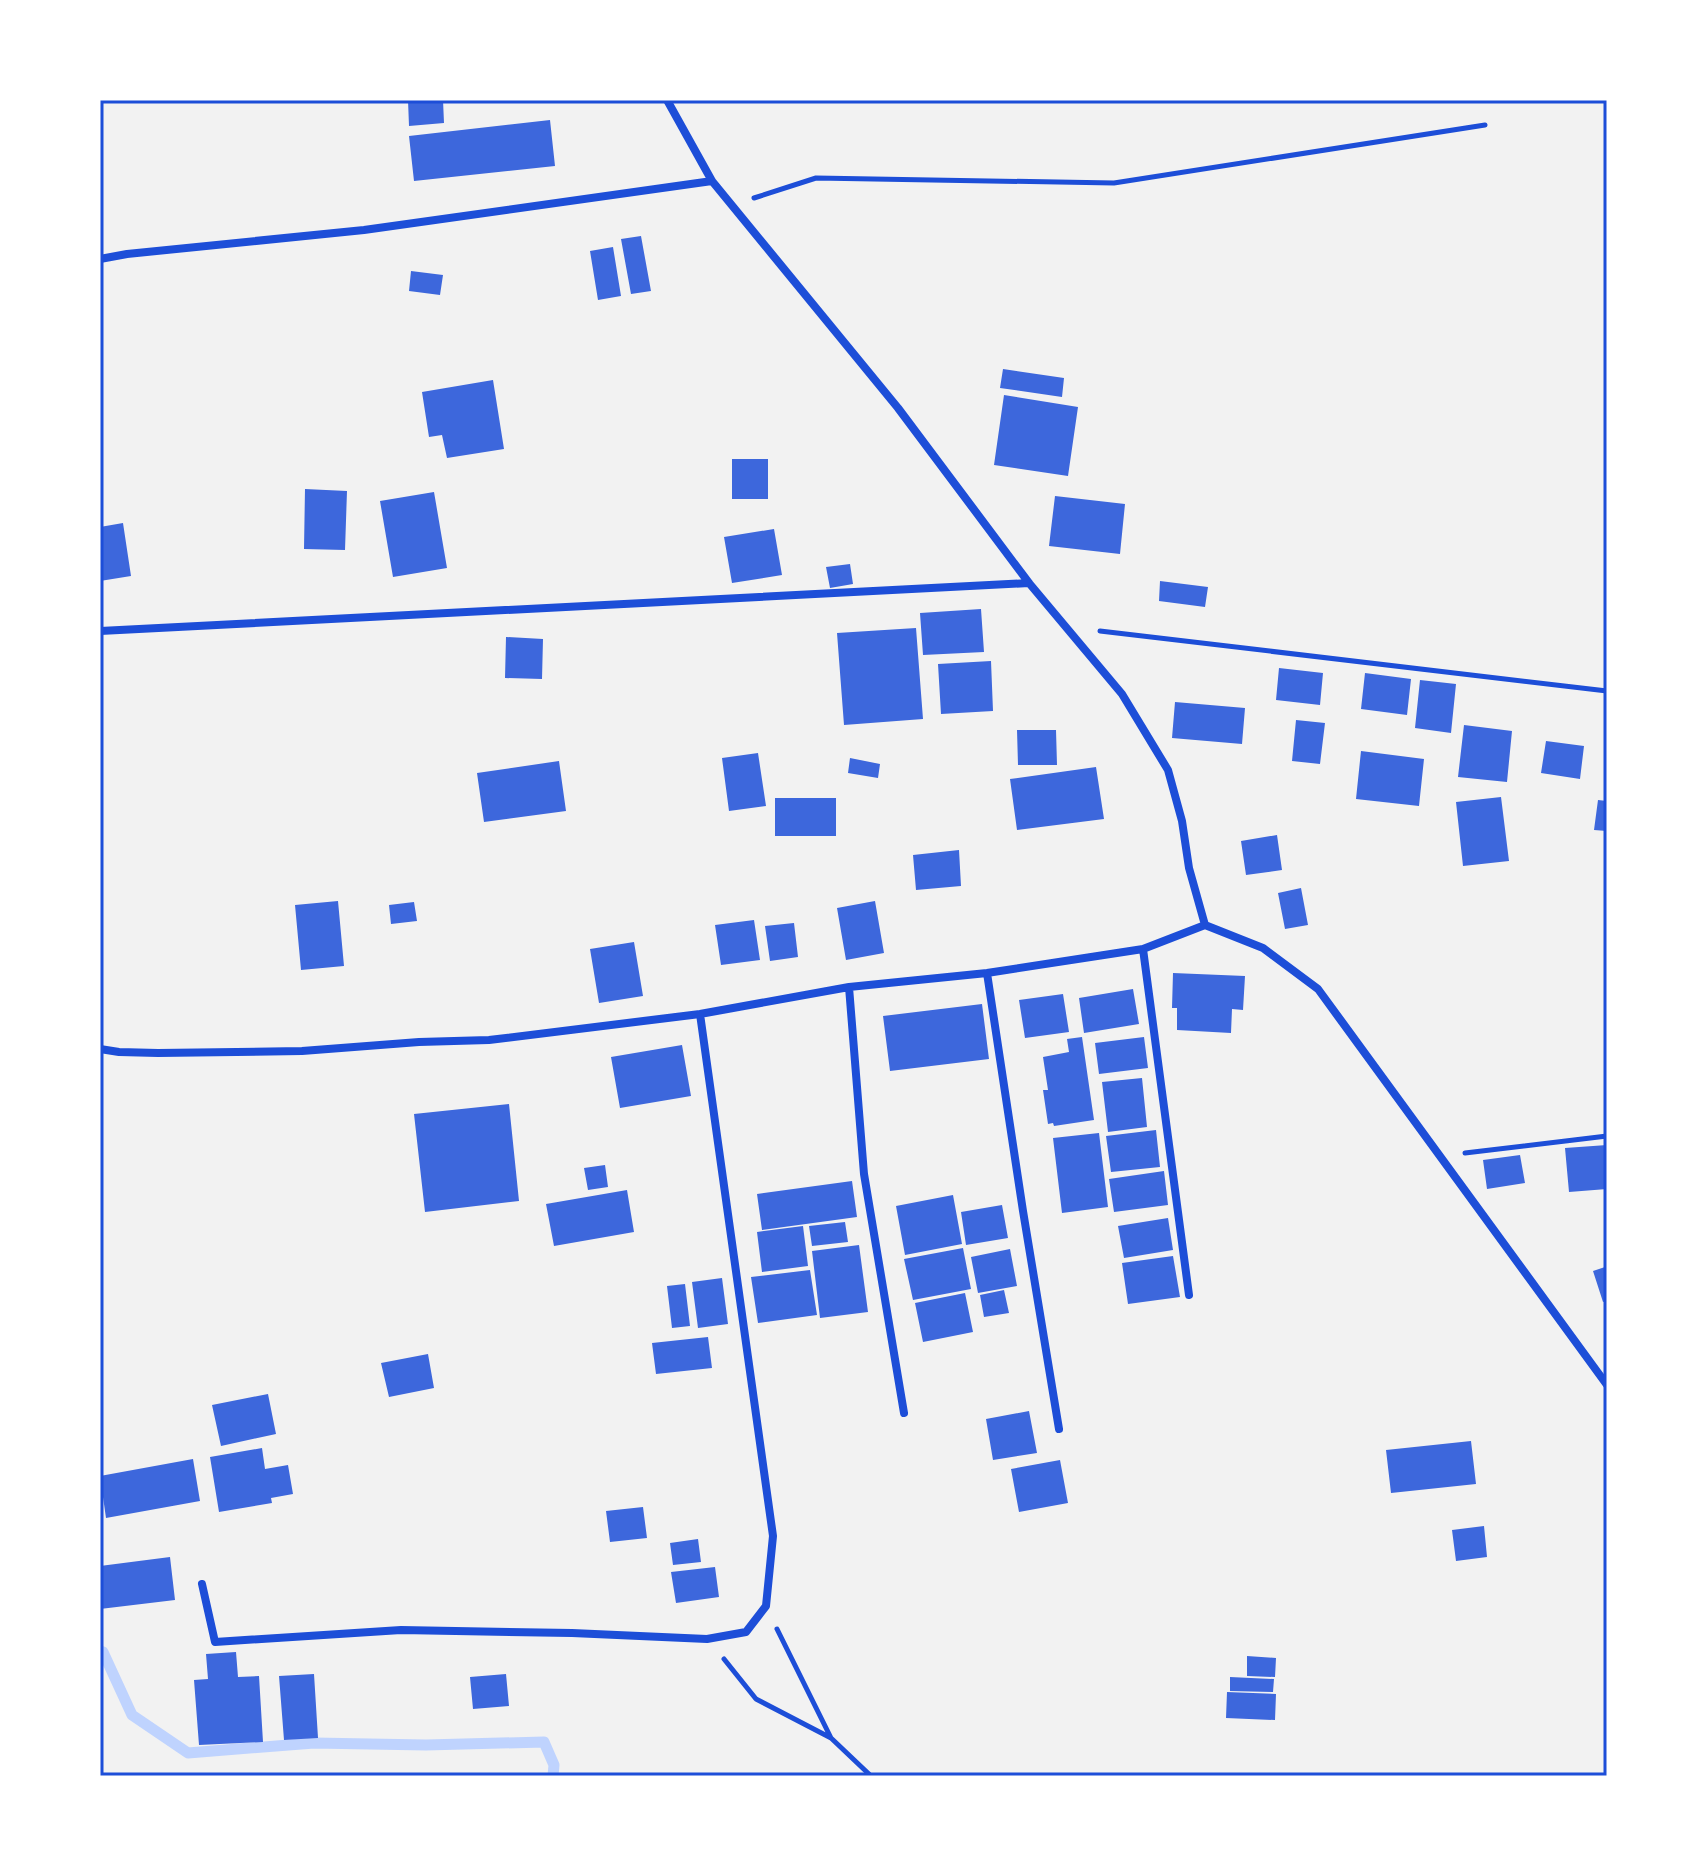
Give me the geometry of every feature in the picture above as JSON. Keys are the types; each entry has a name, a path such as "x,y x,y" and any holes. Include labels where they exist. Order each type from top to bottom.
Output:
{"street":[{"path":"667,100 712,181 898,408 1029,583 1122,694 1168,770 1205,925"},
{"path":"100,259 364,230 712,181"},
{"path":"100,631 1029,583"},
{"path":"100,1049 158,1053 302,1051 489,1040 700,1014 849,987 987,973 1143,949 1205,925 1263,948 1318,989 1607,1385"},
{"path":"1143,949 1189,1295"},
{"path":"987,973 1059,1429"},
{"path":"849,987 864,1174 904,1413"},
{"path":"202,1584 215,1642 401,1630 707,1639 746,1632 766,1606 773,1536 700,1014"}],"path":[{"path":"733,204 816,178 1114,183 1485,125"},
{"path":"1066,627 1607,691"},
{"path":"1440,1156 1607,1136"},
{"path":"766,1606 831,1738"},
{"path":"707,1639 756,1699 831,1738 871,1776"}],"building":[{"path":"408,100 443,100 444,123 409,126"},
{"path":"550,120 555,166 414,181 409,136"},
{"path":"641,236 651,291 631,294 621,239"},
{"path":"613,247 621,296 598,300 590,251"},
{"path":"411,271 443,275 440,295 409,291"},
{"path":"1003,369 1064,378 1062,397 1000,388"},
{"path":"493,380 504,449 447,458 442,435 429,437 422,392"},
{"path":"1004,395 1078,407 1068,476 994,465"},
{"path":"732,459 768,459 768,499 732,499"},
{"path":"305,489 347,491 345,550 304,549"},
{"path":"434,492 447,568 393,577 380,501"},
{"path":"1055,496 1125,504 1120,554 1049,546"},
{"path":"123,523 131,576 100,581 100,527"},
{"path":"774,529 782,575 732,583 724,537"},
{"path":"850,564 853,584 830,588 826,567"},
{"path":"1160,581 1208,587 1205,607 1159,601"},
{"path":"981,609 984,652 923,655 920,613"},
{"path":"916,628 923,719 844,725 837,633"},
{"path":"506,637 543,639 542,679 505,678"},
{"path":"991,661 993,711 941,714 938,664"},
{"path":"1279,668 1323,673 1320,705 1276,700"},
{"path":"1365,673 1411,679 1407,715 1361,709"},
{"path":"1420,680 1456,684 1451,733 1415,728"},
{"path":"1175,702 1245,708 1242,744 1172,738"},
{"path":"1296,720 1325,723 1320,764 1292,761"},
{"path":"1464,725 1512,731 1507,782 1458,777"},
{"path":"1017,730 1056,730 1057,765 1018,765"},
{"path":"1546,741 1584,746 1580,779 1541,773"},
{"path":"1361,751 1424,759 1419,806 1356,799"},
{"path":"758,753 766,806 729,811 722,758"},
{"path":"850,758 880,764 878,778 848,773"},
{"path":"559,761 566,811 484,822 477,773"},
{"path":"1096,767 1104,819 1017,830 1010,779"},
{"path":"1501,797 1509,861 1463,866 1456,802"},
{"path":"775,798 836,798 836,836 775,836"},
{"path":"1598,800 1607,801 1607,831 1594,830"},
{"path":"1277,835 1282,870 1246,875 1241,841"},
{"path":"959,850 961,886 916,890 913,855"},
{"path":"1301,888 1308,925 1285,929 1278,893"},
{"path":"338,901 344,966 301,970 295,905"},
{"path":"875,901 884,953 846,960 837,908"},
{"path":"414,902 417,921 391,924 389,905"},
{"path":"754,920 760,960 721,965 715,925"},
{"path":"794,923 798,957 770,961 765,926"},
{"path":"634,942 643,996 599,1003 590,949"},
{"path":"1173,973 1245,976 1243,1010 1232,1009 1231,1033 1177,1030 1177,1008 1172,1008"},
{"path":"1133,989 1139,1024 1084,1033 1079,998"},
{"path":"1063,994 1069,1032 1025,1038 1019,1000"},
{"path":"982,1004 989,1059 890,1071 883,1016"},
{"path":"1082,1037 1094,1120 1054,1126 1053,1123 1048,1124 1043,1090 1048,1090 1043,1057 1069,1052 1067,1039"},
{"path":"1144,1037 1148,1068 1099,1074 1095,1043"},
{"path":"682,1045 691,1096 620,1108 611,1057"},
{"path":"1142,1078 1147,1127 1108,1132 1102,1082"},
{"path":"509,1104 519,1201 425,1212 414,1114"},
{"path":"1156,1130 1160,1167 1111,1172 1106,1136"},
{"path":"1099,1133 1108,1207 1062,1213 1053,1138"},
{"path":"1607,1145 1607,1189 1569,1192 1565,1148"},
{"path":"1520,1155 1525,1183 1487,1189 1483,1160"},
{"path":"605,1165 608,1187 588,1190 584,1168"},
{"path":"1164,1171 1168,1205 1114,1212 1109,1179"},
{"path":"852,1181 857,1217 762,1230 757,1194"},
{"path":"627,1190 634,1232 554,1246 546,1204"},
{"path":"953,1195 962,1244 905,1255 896,1206"},
{"path":"1002,1205 1008,1238 966,1245 961,1212"},
{"path":"1168,1218 1173,1250 1124,1258 1118,1226"},
{"path":"845,1222 848,1242 812,1246 809,1226"},
{"path":"803,1226 808,1266 762,1272 757,1232"},
{"path":"859,1245 868,1312 820,1318 812,1251"},
{"path":"963,1248 971,1289 913,1300 904,1259"},
{"path":"1010,1249 1017,1286 978,1293 971,1257"},
{"path":"1173,1256 1180,1297 1128,1304 1122,1263"},
{"path":"1605,1267 1607,1301 1603,1302 1593,1271"},
{"path":"810,1270 817,1315 758,1323 751,1277"},
{"path":"722,1278 728,1324 698,1328 692,1282"},
{"path":"685,1284 690,1326 672,1328 667,1286"},
{"path":"1004,1290 1009,1313 984,1317 980,1295"},
{"path":"965,1293 973,1332 923,1342 915,1303"},
{"path":"708,1337 712,1368 656,1374 652,1343"},
{"path":"428,1354 434,1388 389,1397 381,1363"},
{"path":"268,1394 276,1434 221,1446 212,1405"},
{"path":"1029,1411 1037,1453 993,1460 986,1419"},
{"path":"1471,1441 1476,1484 1391,1493 1386,1450"},
{"path":"262,1448 265,1469 288,1465 293,1494 271,1498 272,1503 219,1512 210,1457"},
{"path":"193,1459 200,1501 106,1518 100,1476"},
{"path":"1060,1460 1068,1503 1019,1512 1011,1469"},
{"path":"643,1507 647,1538 610,1542 606,1511"},
{"path":"1484,1526 1487,1557 1456,1561 1452,1530"},
{"path":"698,1539 701,1562 673,1565 670,1543"},
{"path":"170,1557 175,1600 100,1609 100,1566"},
{"path":"715,1567 719,1597 676,1603 671,1572"},
{"path":"236,1652 238,1677 259,1676 263,1742 199,1745 194,1680 208,1679 206,1654"},
{"path":"1247,1656 1276,1658 1275,1677 1247,1676"},
{"path":"314,1674 318,1738 284,1740 279,1676"},
{"path":"506,1674 509,1706 473,1709 470,1677"},
{"path":"1230,1677 1274,1679 1273,1692 1230,1691"},
{"path":"1227,1692 1276,1694 1275,1720 1226,1718"}],"waterway":[{"path":"100,1651 132,1715 188,1753 314,1743 426,1745 544,1742 554,1765 553,1776"}]}
